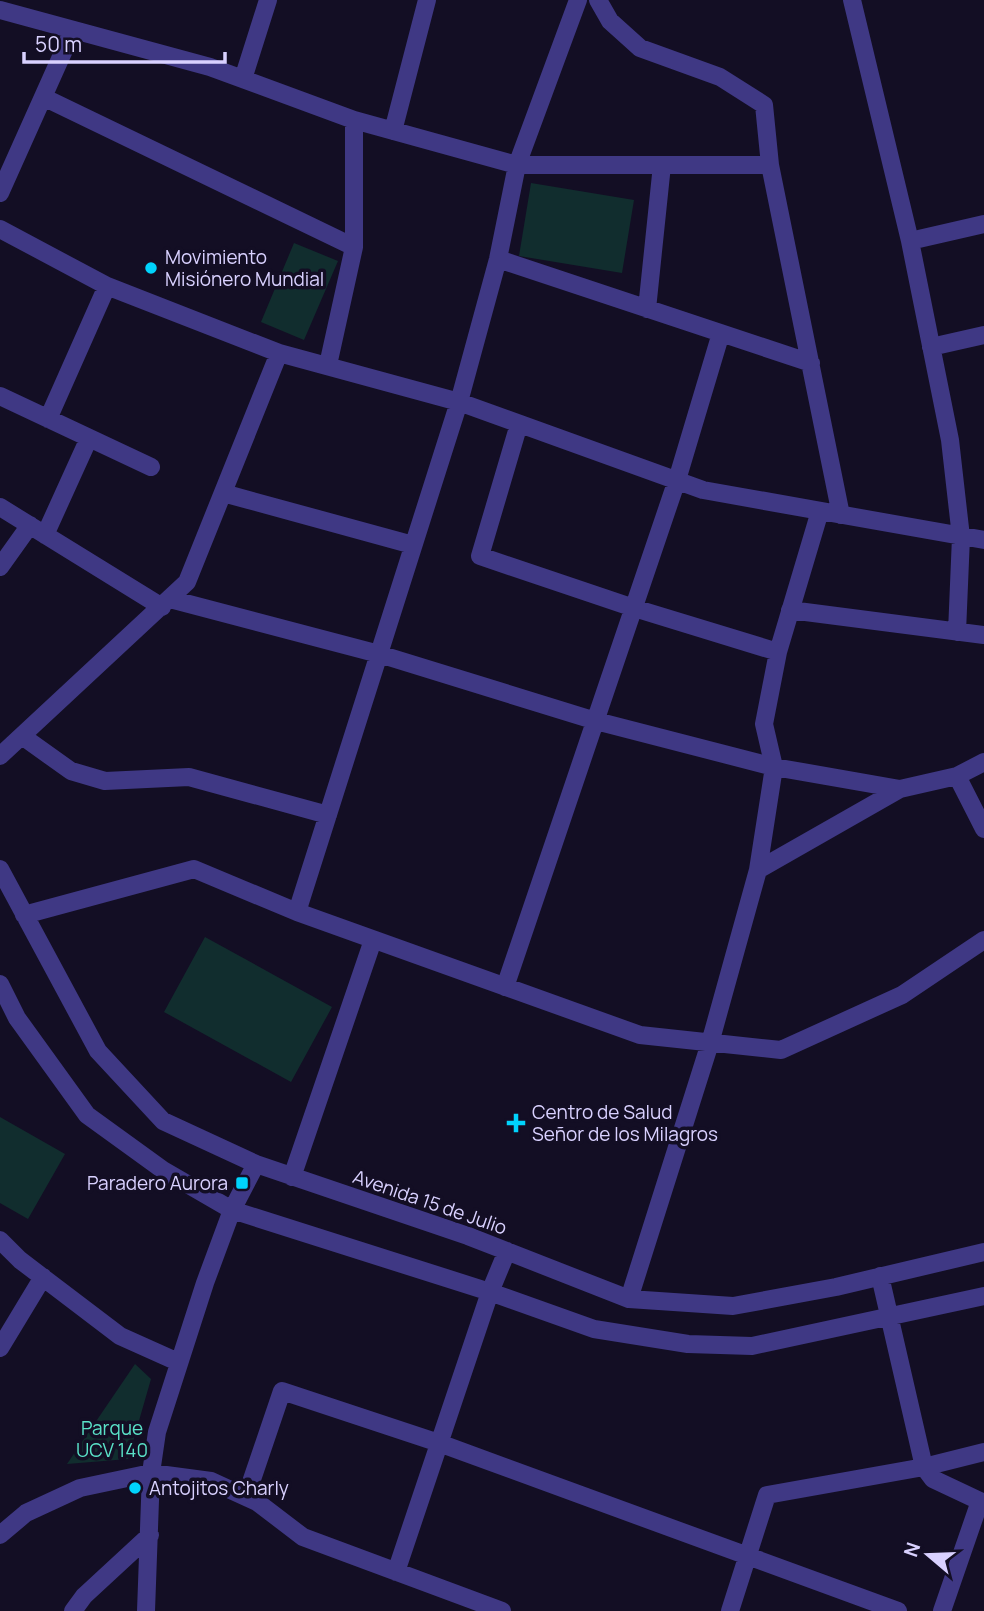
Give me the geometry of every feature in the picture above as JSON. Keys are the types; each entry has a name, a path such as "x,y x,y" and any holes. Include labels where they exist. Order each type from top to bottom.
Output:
{"street":[{"path":"243,79 268,0"},
{"path":"393,131 427,0"},
{"path":"297,912 459,402 498,259 517,165 578,0"},
{"path":"598,0 610,21 640,48 720,77 764,105 770,165 841,515"},
{"path":"852,0 910,241 950,440 961,537 957,632"},
{"path":"0,10 210,67 354,120 517,165 770,165"},
{"path":"0,193 73,30"},
{"path":"43,97 354,247"},
{"path":"328,365 354,247 354,120"},
{"path":"647,309 662,165"},
{"path":"910,241 984,224"},
{"path":"0,229 107,286 279,354 459,402 703,490 984,540"},
{"path":"498,259 811,363"},
{"path":"48,419 107,286"},
{"path":"505,987 677,480 721,333"},
{"path":"931,347 984,335"},
{"path":"0,756 187,582 279,354"},
{"path":"0,396 151,467"},
{"path":"519,424 480,556 634,608 778,652"},
{"path":"0,567 38,530 89,438"},
{"path":"223,493 413,545"},
{"path":"0,507 166,603 379,654 596,721 775,767 900,789"},
{"path":"629,1299 710,1042 758,870 775,767 764,724 778,652 820,511"},
{"path":"790,610 984,635"},
{"path":"22,736 71,771 105,781 190,778 328,815"},
{"path":"758,870 900,789 957,776 984,762"},
{"path":"957,776 984,829"},
{"name":"Avenida 15 de Julio","path":"0,869 97,1051 163,1121 256,1164 507,1251 629,1299 733,1306 984,1252"},
{"path":"24,915 194,869 297,912 640,1035 781,1050 902,995 984,940"},
{"path":"292,1177 373,940"},
{"path":"0,984 17,1018 87,1115 163,1170 232,1210 490,1292 594,1329 688,1344 752,1346 984,1296"},
{"path":"146,1611 152,1474 157,1432 178,1362 232,1210 256,1164"},
{"path":"0,1240 20,1260 120,1336 178,1362"},
{"path":"396,1572 490,1292 507,1251"},
{"path":"880,1276 924,1467 933,1479 982,1502 942,1611"},
{"path":"0,1348 43,1277"},
{"path":"246,1497 282,1391 439,1443 898,1611"},
{"path":"730,1611 767,1495 924,1467 984,1452"},
{"path":"0,1535 26,1513 80,1488 152,1474 211,1481 257,1502 303,1537 502,1611"},
{"path":"73,1611 84,1596 150,1535"}],"green space":[{"path":"531,183 634,200 622,273 519,256"},
{"path":"294,243 338,261 304,340 261,322"},
{"path":"205,937 332,1007 291,1082 164,1012"},
{"path":"0,1117 65,1154 28,1219 0,1203"},
{"name":"Parque UCV 140","path":"135,1364 151,1379 128,1459 67,1464"}],"place":[{"name":"Movimiento Misiónero Mundial","path":"151,268"},
{"name":"Centro de Salud Señor de los Milagros","path":"516,1123"},
{"name":"Paradero Aurora","path":"242,1183"},
{"name":"Antojitos Charly","path":"135,1488"}]}
